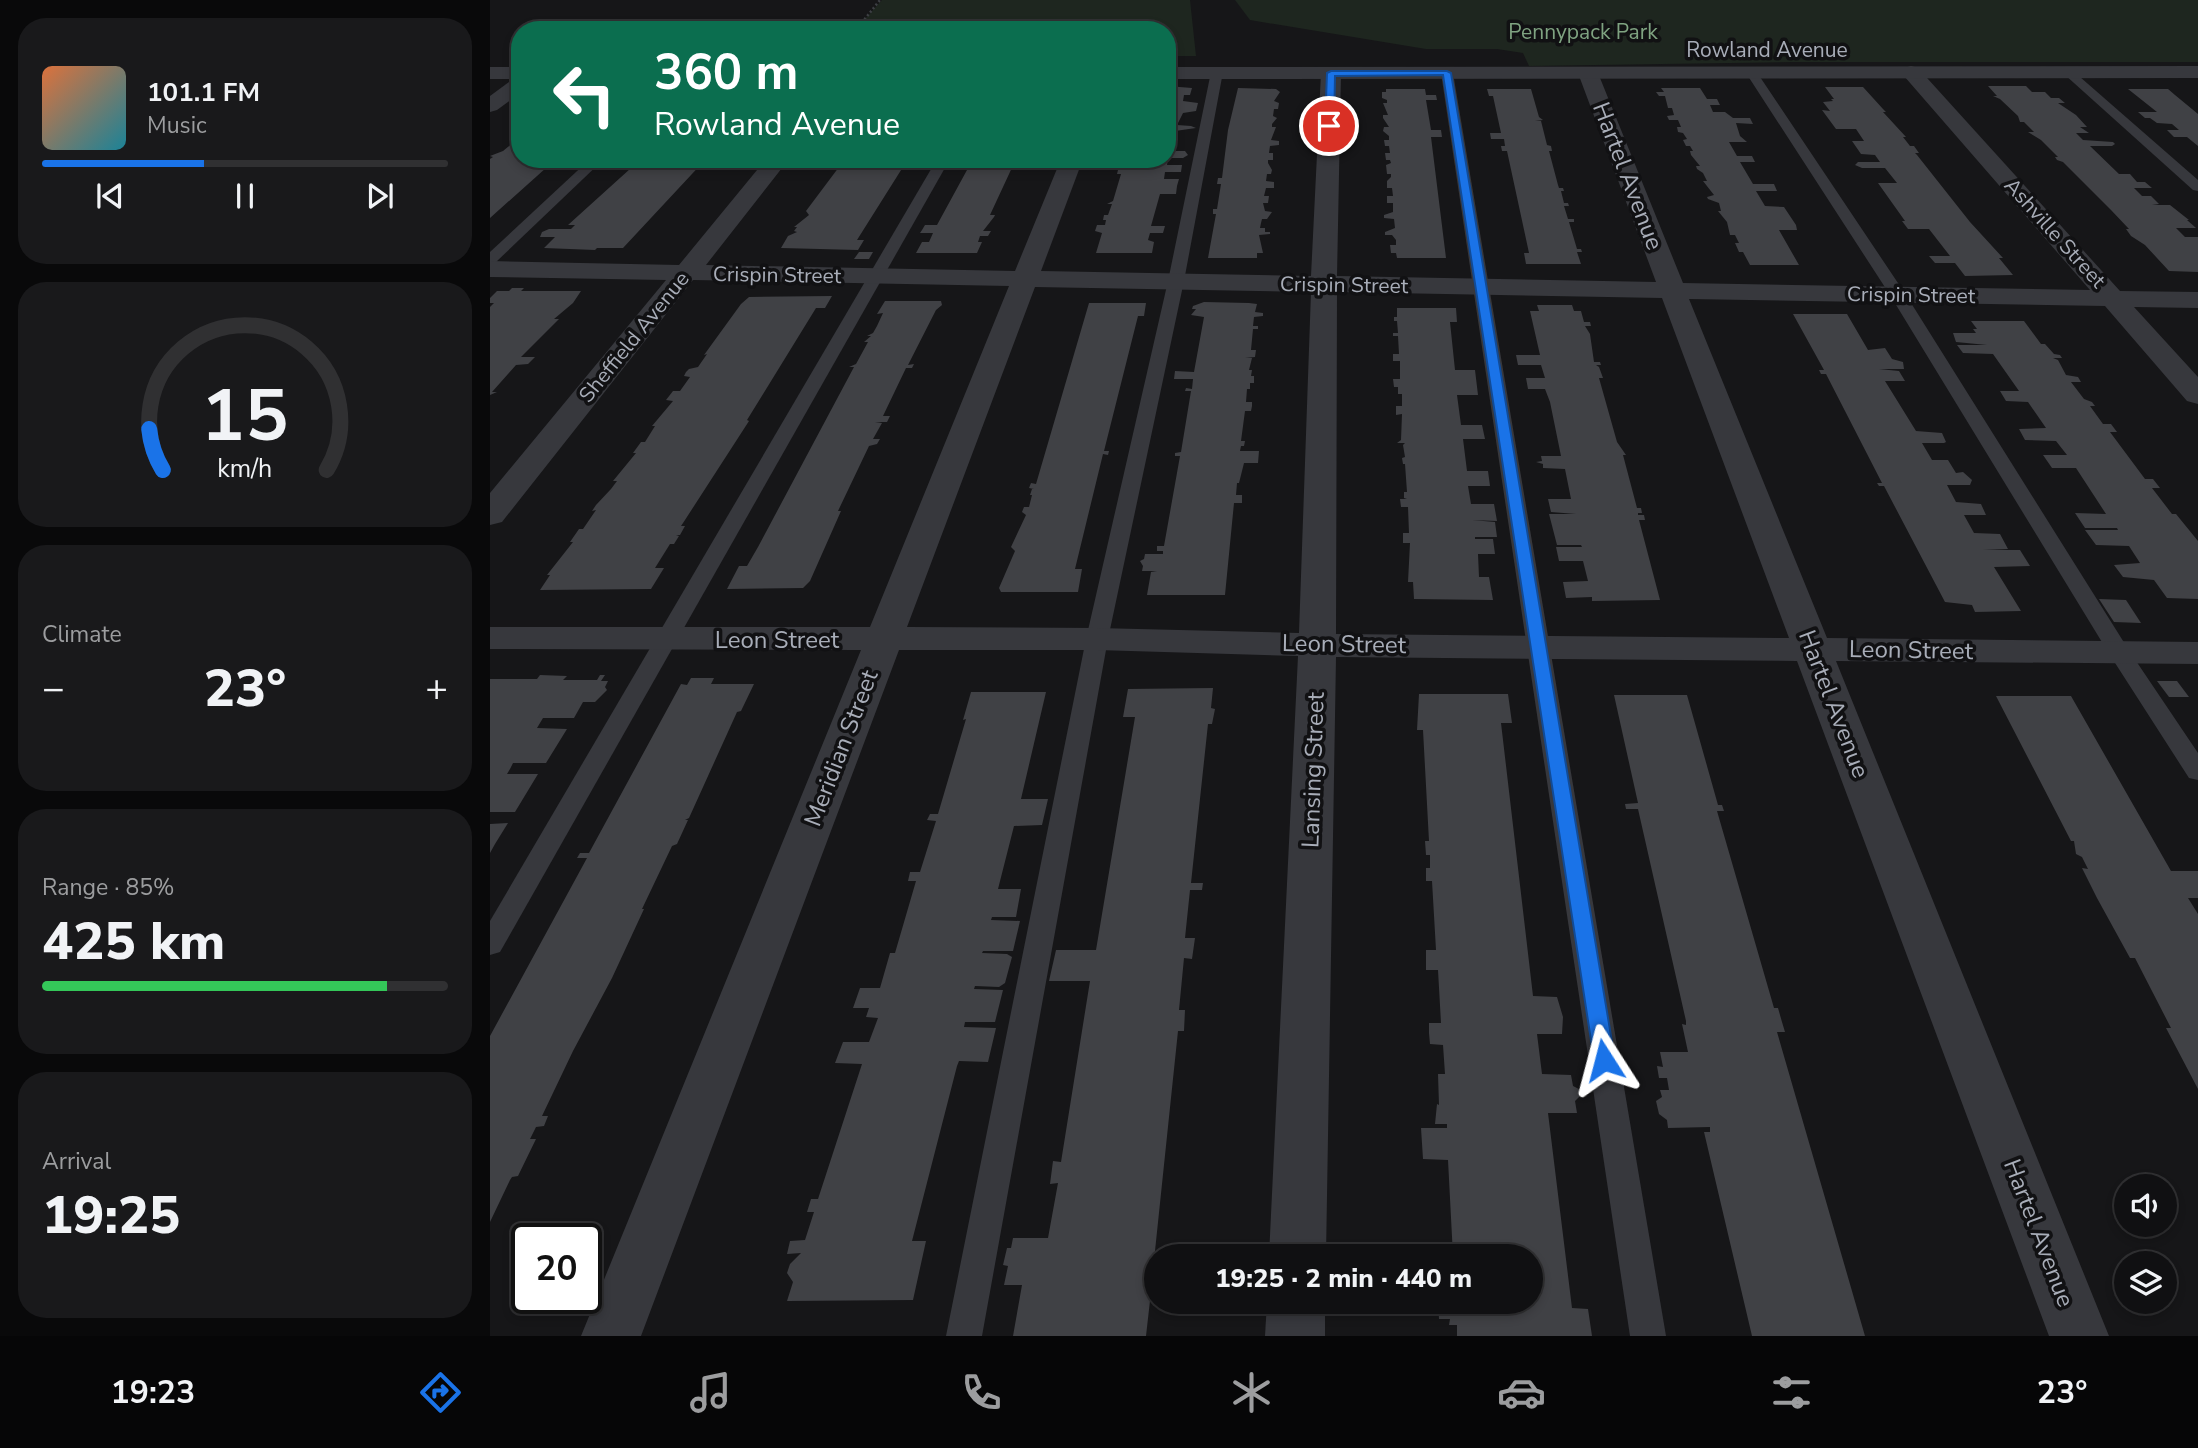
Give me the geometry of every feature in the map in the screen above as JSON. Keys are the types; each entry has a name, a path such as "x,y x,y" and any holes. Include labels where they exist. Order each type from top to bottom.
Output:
{"street":[{"path":"490,72 511,73"},
{"name":"Rowland Avenue","path":"1176,72 2198,72"},
{"name":"Ashville Street","path":"1911,72 2198,395"},
{"name":"Lansing Street","path":"1297,1244 1317,645 1331,73"},
{"name":"Hartel Avenue","path":"1588,73 2079,1336"},
{"path":"490,106 511,90"},
{"name":"Sheffield Avenue","path":"490,515 771,168"},
{"name":"Meridian Street","path":"611,1336 1068,168"},
{"name":"Crispin Street","path":"490,269 2198,300"},
{"name":"Leon Street","path":"490,638 1097,639 1317,645 2198,653"},
{"path":"1295,1336 1296,1314"}],"lane":[{"path":"964,1336 1097,639 1176,281 1217,72"},
{"path":"2068,72 2198,187"},
{"path":"1447,73 1648,1336"},
{"path":"1752,73 1898,295 2119,652 2198,772"},
{"path":"490,260 587,168"},
{"path":"490,945 939,168"}],"path":[{"path":"863,21 880,0"}],"green space":[{"path":"882,0 1190,0 1196,56 1176,56 1176,21 864,20"},
{"name":"Pennypack Park","path":"1235,0 2198,0 2198,62 1794,62 1529,66 1523,53 1497,49 1426,49 1250,20"}],"building":[{"path":"1988,86 2026,86 2032,92 2045,92 2051,98 2059,98 2065,103 2058,103 2076,115 2087,127 2080,127 2089,133 2076,133 2083,140 2113,142 2115,144 2112,146 2090,146 2119,174 2130,174 2137,182 2145,182 2152,188 2134,188 2142,196 2151,196 2159,204 2152,205 2170,205 2196,228 2176,228 2185,237 2198,237 2198,272 2169,271 2145,245 2131,236 2126,229 2129,229 2063,162 2057,160 2055,157 2058,157 2041,140 2028,132 2034,132 2024,122 2020,122 2018,116 2000,99 1993,96 1997,96"},
{"path":"1176,87 1192,88 1190,95 1184,95 1183,101 1198,103 1196,111 1183,113 1177,125 1196,128 1176,131"},
{"path":"1825,87 1863,87 1906,137 1903,137 1910,146 1914,146 1919,153 1915,153 1970,222 2003,258 1999,258 2013,275 1965,276 1955,263 1935,263 1929,256 1950,256 1929,229 1908,229 1902,221 1905,221 1878,183 1897,183 1885,168 1862,168 1855,165 1858,162 1880,162 1875,155 1861,154 1852,141 1864,141 1856,129 1836,129 1822,110 1830,111 1823,102 1834,99"},
{"path":"1238,88 1276,89 1280,92 1274,101 1279,103 1278,109 1274,109 1273,116 1277,118 1272,124 1272,127 1276,127 1271,140 1279,141 1279,145 1270,146 1269,153 1273,153 1273,160 1268,160 1268,163 1272,170 1271,174 1267,174 1266,181 1274,182 1274,188 1266,188 1264,196 1269,196 1268,203 1263,203 1265,211 1272,212 1267,219 1262,219 1260,228 1265,228 1265,232 1270,234 1259,235 1263,253 1257,253 1257,258 1208,258 1216,214 1213,214 1213,209 1217,209 1221,184 1217,184 1218,178 1222,178 1228,130"},
{"path":"1661,88 1700,88 1707,99 1717,99 1720,105 1710,105 1713,112 1725,112 1733,118 1750,118 1753,124 1736,123 1740,136 1747,142 1729,142 1737,156 1752,156 1755,162 1740,162 1753,184 1774,184 1777,191 1756,191 1765,206 1784,207 1796,225 1797,230 1779,230 1799,265 1750,265 1743,252 1739,252 1735,235 1730,235 1727,222 1718,211 1721,211 1719,203 1707,197 1714,195 1703,181 1707,181 1703,173 1697,169 1696,166 1700,166 1691,155 1690,151 1693,151 1683,140 1687,139 1683,133 1678,132 1677,127 1681,127 1678,120 1669,120 1667,116 1674,115 1672,108 1668,108 1665,96 1659,96 1656,92 1664,92"},
{"path":"1386,89 1425,89 1426,95 1436,95 1437,100 1426,100 1431,130 1441,130 1442,137 1431,137 1446,258 1397,258 1396,253 1391,253 1390,245 1396,245 1396,240 1392,235 1385,235 1385,232 1395,228 1394,219 1384,218 1384,215 1393,212 1393,203 1387,203 1387,196 1393,196 1392,188 1387,188 1391,174 1387,174 1386,165 1391,163 1386,160 1385,153 1390,153 1384,140 1389,140 1389,136 1383,131 1384,127 1389,127 1383,118 1383,115 1388,115 1383,103 1387,103 1387,100 1382,98 1382,92 1386,92"},
{"path":"1487,89 1531,89 1539,117 1543,120 1535,121 1541,121 1547,145 1551,146 1552,151 1549,151 1558,185 1564,191 1561,191 1564,203 1569,206 1564,206 1568,219 1574,219 1574,222 1569,222 1577,249 1582,252 1577,252 1581,264 1526,264 1524,253 1529,253 1507,151 1502,151 1501,146 1505,146 1504,139 1491,139 1490,133 1501,133 1493,96 1489,96"},
{"path":"2128,89 2168,89 2198,114 2198,146 2187,137 2174,137 2167,130 2179,130 2172,124 2157,123 2145,118 2138,112 2157,112"},
{"path":"511,144 511,168 546,168 490,218 490,159 493,157 490,156"},
{"path":"1176,151 1185,151 1188,155 1176,158"},
{"path":"1176,165 1182,165 1181,172 1165,172 1164,179 1179,179 1176,194 1160,194 1151,226 1165,226 1163,233 1150,233 1148,240 1154,242 1152,253 1096,253 1102,233 1095,231 1097,225 1105,225 1104,215 1108,215 1112,204 1107,204 1113,201 1121,174 1117,174 1118,170 1176,168"},
{"path":"631,168 698,168 623,248 544,248 555,237 540,237 542,232 549,229 571,229 575,225 568,225"},
{"path":"838,168 902,168 857,240 864,240 858,250 781,248 788,236 797,232 794,231 797,227 794,227 809,215 806,211"},
{"path":"968,168 1012,168 990,215 995,215 983,231 991,231 988,236 980,236 978,242 982,242 977,253 916,253 922,242 929,242 933,233 920,233 925,225 937,225"},
{"path":"859,252 873,252 869,259 854,259"},
{"path":"512,288 524,288 521,291 581,291 573,303 554,319 559,319 521,357 535,357 528,364 516,365 492,392 497,392 490,395 490,307 494,303 490,303 490,298 497,291 509,291"},
{"path":"832,296 825,308 816,308 747,420 749,421 681,526 685,526 680,535 676,535 679,536 674,544 670,544 655,568 664,568 651,589 540,590 550,575 547,575 573,542 570,542 579,529 583,529 596,510 592,511 596,505 617,481 613,481 636,453 633,453 641,442 645,442 655,426 652,426 673,401 666,400 673,391 680,391 690,377 684,376 686,372 698,367 741,304 749,297"},
{"path":"885,301 941,301 942,305 936,310 908,365 914,364 912,368 906,368 883,416 890,416 887,422 875,422 882,423 873,439 880,439 877,444 869,446 838,511 841,511 810,581 803,588 727,589 739,566 747,566 758,547 854,367 849,367 856,364 868,342 864,342 871,336 867,336 873,333 877,326 883,313 877,314"},
{"path":"1204,302 1257,304 1255,312 1263,313 1263,316 1254,317 1253,326 1258,326 1258,329 1253,329 1251,350 1256,350 1255,357 1245,358 1252,358 1249,370 1252,370 1254,383 1250,383 1250,389 1247,389 1246,402 1252,402 1252,406 1251,411 1245,411 1241,441 1245,441 1240,451 1259,451 1258,463 1244,463 1237,483 1236,495 1242,495 1242,503 1234,503 1225,595 1147,595 1151,572 1157,571 1142,571 1140,561 1145,554 1163,554 1163,551 1157,551 1157,546 1164,546 1180,456 1175,456 1175,453 1181,452 1191,391 1185,391 1186,388 1192,389 1193,379 1174,379 1175,371 1194,372 1204,317 1191,315 1196,309 1192,309 1193,306"},
{"path":"1089,303 1146,303 1144,316 1138,316 1104,451 1109,451 1108,455 1103,454 1075,569 1082,569 1078,592 1001,592 999,588 1015,551 1011,547 1026,515 1022,512 1024,507 1029,507 1030,495 1034,489 1029,488 1031,483 1036,484"},
{"path":"1537,305 1572,305 1574,311 1581,311 1584,322 1590,322 1591,326 1585,326 1590,334 1594,362 1600,362 1601,365 1596,365 1603,378 1599,378 1617,442 1626,455 1623,455 1637,508 1641,508 1642,513 1638,515 1644,515 1645,520 1639,520 1660,600 1592,601 1592,597 1566,598 1563,582 1588,581 1583,561 1559,561 1556,547 1582,547 1557,545 1549,514 1576,514 1551,512 1548,499 1571,499 1565,469 1543,468 1543,464 1536,462 1542,461 1541,456 1561,456 1545,389 1528,389 1526,378 1545,378 1541,365 1518,365 1516,355 1540,355 1530,311 1539,311"},
{"path":"1397,308 1456,308 1457,322 1450,322 1455,370 1475,370 1478,395 1457,395 1461,425 1482,425 1485,439 1463,439 1467,471 1488,471 1490,486 1468,486 1471,504 1494,504 1497,521 1472,520 1495,522 1497,537 1475,537 1493,539 1495,554 1478,554 1479,577 1489,577 1493,600 1414,599 1413,582 1408,582 1410,543 1403,543 1403,533 1409,533 1408,507 1401,507 1400,499 1407,499 1404,498 1404,492 1407,492 1402,458 1405,457 1405,443 1397,443 1401,440 1402,414 1396,415 1396,406 1402,406 1402,394 1398,394 1398,387 1394,387 1393,379 1400,379 1400,361 1393,361 1393,354 1399,354 1398,336 1393,336 1393,333 1398,333 1397,321 1394,321"},
{"path":"1793,314 1847,314 1868,350 1885,348 1892,359 1903,362 1904,369 1879,369 1899,371 1905,381 1885,381 1916,431 1942,433 1946,442 1944,443 1922,443 1932,460 1948,460 1956,473 1963,472 1972,480 1970,485 1947,485 1956,502 1981,504 1986,515 1964,515 1974,533 2000,534 2008,549 1983,550 2020,550 2030,566 1994,567 2021,611 1975,612 1972,605 1945,602 1884,486 1877,483 1882,483 1826,374 1821,374 1819,370 1824,370"},
{"path":"1971,321 2024,321 2041,344 2045,344 2054,354 2060,355 2062,358 2053,358 2058,360 2066,375 2078,377 2081,382 2071,382 2084,399 2092,402 2095,406 2090,406 2103,424 2111,424 2117,432 2110,432 2145,479 2153,479 2160,488 2152,488 2198,541 2198,599 2167,598 2154,580 2123,577 2114,565 2140,563 2129,546 2096,545 2085,530 2118,530 2117,528 2085,528 2075,513 2106,514 2076,468 2052,468 2043,455 2067,455 2056,441 2025,440 2019,429 2046,428 2028,402 2006,401 2000,391 2019,391 1993,354 1963,353 1957,345 1987,345 1956,342 1953,333 1976,333 1973,329 1977,329"},
{"path":"2099,599 2126,600 2141,623 2114,622"},
{"path":"540,675 567,676 563,680 597,680 600,675 605,675 601,681 608,681 605,687 607,690 595,702 583,702 574,718 543,718 537,728 567,729 546,763 513,763 507,774 538,774 515,812 490,812 490,679 537,679"},
{"path":"691,678 714,678 711,684 754,684 741,711 737,712 689,818 685,820 688,820 677,844 672,846 612,978 542,1116 548,1116 544,1126 536,1127 530,1139 536,1139 518,1176 510,1180 490,1222 490,1036 587,858 577,858 580,853 589,853 681,684 687,685"},
{"path":"2157,681 2177,681 2189,697 2169,697"},
{"path":"1213,688 1211,708 1215,709 1212,724 1208,724 1191,883 1203,883 1202,890 1190,890 1185,938 1195,938 1192,959 1184,958 1179,1010 1185,1010 1184,1031 1178,1031 1156,1244 1144,1244 1144,1314 1148,1314 1146,1336 1013,1336 1022,1285 1004,1285 1008,1266 1003,1265 1007,1248 1011,1248 1013,1238 1048,1238 1058,1183 1050,1184 1053,1161 1061,1162 1090,981 1049,981 1056,950 1096,950 1135,717 1123,717 1128,689"},
{"path":"971,692 1046,692 1021,799 1048,799 1042,825 1014,826 998,889 1021,889 1016,917 992,917 991,920 1020,921 1013,951 982,953 1007,954 1012,957 1005,983 999,987 975,986 974,989 1003,990 995,1022 965,1022 964,1027 996,1028 988,1062 959,1061 957,1066 912,1241 926,1241 913,1300 787,1301 793,1282 787,1273 790,1264 801,1253 787,1254 790,1241 805,1240 814,1212 807,1212 811,1199 818,1199 862,1064 835,1063 843,1042 869,1042 878,1018 866,1017 869,1008 853,1008 860,988 880,988 890,953 895,953 916,881 908,881 910,872 920,872 936,821 927,820 930,814 938,814 966,719 963,720"},
{"path":"1419,694 1508,694 1512,723 1501,723 1533,996 1557,997 1563,1017 1562,1034 1537,1034 1542,1074 1571,1075 1573,1086 1579,1089 1580,1096 1575,1101 1577,1113 1548,1113 1572,1308 1588,1309 1592,1336 1457,1336 1457,1325 1449,1325 1450,1319 1439,1319 1439,1314 1543,1314 1543,1244 1452,1244 1448,1160 1423,1159 1421,1128 1447,1128 1447,1124 1435,1124 1437,1104 1439,1105 1438,1074 1445,1074 1443,1045 1430,1044 1429,1033 1429,1023 1441,1023 1438,970 1426,970 1426,950 1436,950 1432,881 1426,881 1430,855 1426,855 1425,841 1429,841 1423,730 1417,730"},
{"path":"1614,695 1687,695 1718,805 1722,805 1724,811 1717,811 1774,1008 1778,1008 1785,1032 1777,1032 1865,1336 1752,1336 1704,1132 1710,1132 1710,1127 1668,1128 1667,1120 1659,1114 1656,1101 1662,1097 1660,1090 1669,1090 1667,1078 1659,1078 1657,1066 1663,1067 1660,1052 1688,1052 1682,1024 1686,1025 1686,1021 1638,809 1626,809 1625,804 1638,803"},
{"path":"1996,696 2071,696 2171,871 2198,871 2198,898 2188,898 2198,914 2198,1089 2166,1028 2171,1028 2135,958 2130,958 2097,898 2082,868 2088,869 2082,857 2076,854 2074,841 2071,841"},
{"path":"508,823 495,844 490,853 490,824"}],"route":[{"path":"1329,126 1331,73 1447,73 1604,1060"}]}
